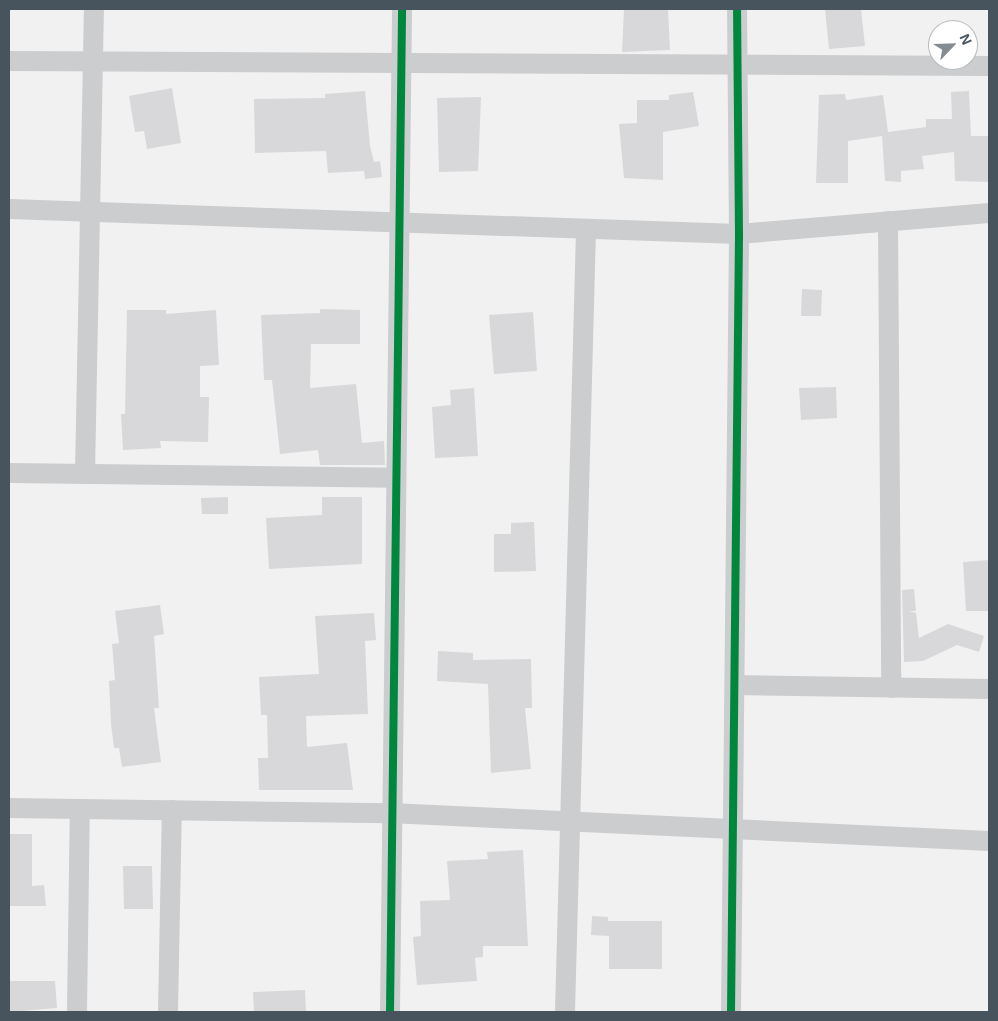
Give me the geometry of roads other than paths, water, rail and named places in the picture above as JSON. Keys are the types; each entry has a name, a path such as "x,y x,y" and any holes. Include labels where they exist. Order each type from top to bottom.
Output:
{"street":[{"path":"85,474 94,9"},
{"path":"390,1012 390,813 402,9"},
{"path":"731,1012 739,234 737,9"},
{"path":"9,61 989,66"},
{"path":"9,209 739,234 989,213"},
{"path":"888,221 891,688"},
{"path":"565,1012 586,229"},
{"path":"9,473 395,478"},
{"path":"735,685 989,689"},
{"path":"9,808 390,813 989,841"},
{"path":"77,1012 80,809"},
{"path":"168,1012 172,810"}]}
